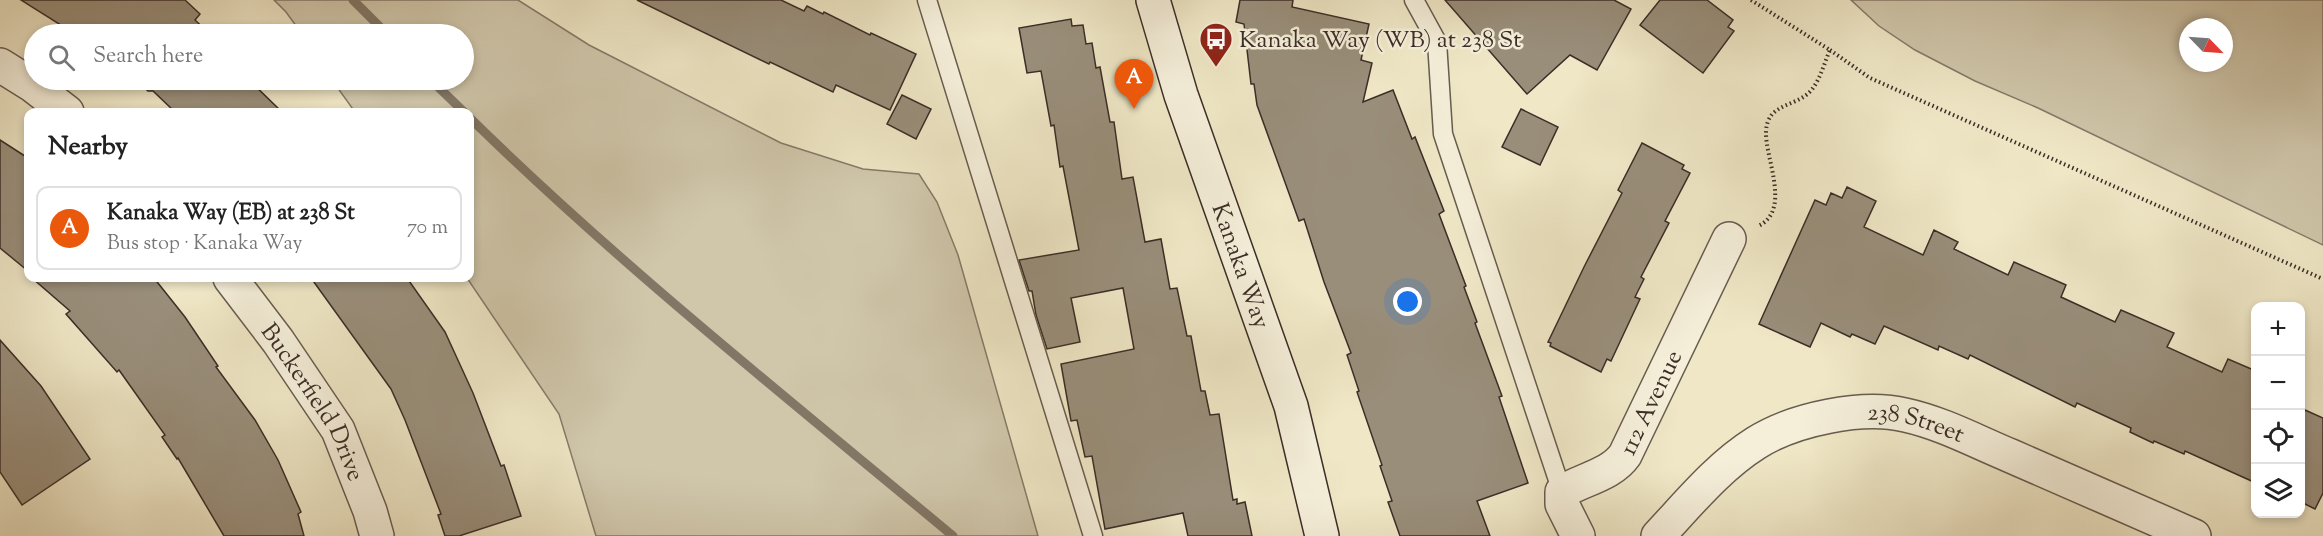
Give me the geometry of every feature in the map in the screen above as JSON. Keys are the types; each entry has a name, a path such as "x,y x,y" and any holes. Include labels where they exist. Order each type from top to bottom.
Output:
{"street":[{"name":"Kanaka Way","path":"1153,0 1181,95 1291,405 1322,536"},
{"path":"0,65 24,80"},
{"path":"38,90 62,108"},
{"name":"112 Avenue","path":"1562,492 1620,463 1729,239"},
{"name":"Buckerfield Drive","path":"233,282 278,341 338,430 370,511 377,536"},
{"name":"238 Street","path":"1658,536 1720,470 1758,442 1789,427 1822,418 1847,413 1880,412 1905,414 1950,430 2194,536"},
{"path":"1562,492 1562,504 1578,536"}],"lane":[{"path":"927,0 1093,536"},
{"path":"1414,0 1437,42 1443,134 1562,492"}],"path":[{"path":"1751,0 1870,78 2323,279"},
{"path":"1729,239 1764,224 1771,213 1776,189 1766,132 1771,117 1779,107 1798,100 1813,88 1830,50"}],"shaded area":[{"path":"274,0 518,0 589,45 781,143 863,169 919,174 937,202 958,255 1038,536 596,536 559,414 470,282 474,282 474,108 352,108 339,90 474,90 474,24 295,24"},
{"path":"1851,0 2323,0 2323,245 2038,108 1975,81 1915,50 1879,26"}],"building":[{"path":"21,0 185,0 200,14 195,20 199,24 59,24"},
{"path":"637,0 781,0 804,11 807,6 823,14 824,12 870,35 871,33 916,54 890,110 836,85 833,92 770,62 769,64"},
{"path":"1240,0 1293,0 1292,7 1369,24 1361,60 1372,63 1363,102 1393,90 1412,139 1415,137 1444,211 1439,214 1466,286 1464,287 1477,322 1475,323 1502,396 1499,397 1528,483 1477,501 1490,536 1400,536 1388,502 1392,501 1380,466 1382,465 1347,355 1351,353 1324,282 1304,219 1299,221 1257,105 1254,84 1251,84 1244,24 1236,22"},
{"path":"1445,0 1614,0 1631,9 1597,70 1570,55 1527,94"},
{"path":"1660,0 1707,0 1733,20 1728,27 1734,31 1703,73 1640,25"},
{"path":"1071,19 1072,26 1083,25 1086,44 1092,43 1096,68 1100,67 1110,122 1114,122 1122,179 1133,177 1145,242 1161,239 1170,289 1177,288 1187,336 1191,336 1201,391 1205,391 1210,415 1219,414 1233,500 1237,499 1237,504 1245,502 1252,536 1188,536 1183,513 1105,529 1092,456 1085,457 1077,420 1071,421 1061,364 1134,349 1123,288 1071,298 1080,342 1047,349 1036,315 1032,291 1029,291 1019,260 1079,250 1041,71 1027,73 1019,28"},
{"path":"259,90 278,108 171,108 153,91 148,91"},
{"path":"902,95 931,109 916,139 887,124"},
{"path":"1521,109 1558,127 1540,165 1502,147"},
{"path":"0,140 24,155 24,268 0,248"},
{"path":"1642,143 1684,165 1682,169 1690,173 1665,221 1669,223 1641,277 1644,279 1635,297 1640,299 1611,361 1607,359 1601,372 1550,346 1551,343 1548,342 1622,193 1618,190"},
{"path":"1847,187 1876,201 1864,227 1923,255 1934,230 1958,242 1954,249 2008,275 2014,262 2066,285 2061,297 2115,322 2121,310 2174,333 2167,347 2222,372 2228,359 2251,369 2251,481 2185,451 2184,454 2154,441 2153,443 2130,432 2131,428 2077,403 2075,407 1970,355 1968,359 1939,346 1938,350 1884,326 1875,344 1852,334 1850,337 1821,323 1810,347 1759,324 1815,200 1826,205 1831,193 1842,198"},
{"path":"37,282 157,282 185,317 218,366 216,367 255,420 278,460 301,512 298,514 304,536 224,536 178,458 162,437 165,435 119,370 117,372 66,314 70,311"},
{"path":"314,282 410,282 445,332 473,393 501,466 504,465 521,516 459,536 445,536 438,515 441,514 391,389"},
{"path":"0,340 41,386 90,459 22,505 0,472"},
{"path":"2305,410 2323,418 2323,493 2315,509 2305,504"}],"waterway":[{"path":"353,0 377,24"},
{"path":"441,90 460,108"},
{"path":"474,122 647,280 953,536"}],"place":[{"name":"Kanaka Way (WB) at 238 St","path":"1216,68"},
{"name":"Kanaka Way (EB) at 238 St","path":"1134,109"}]}
